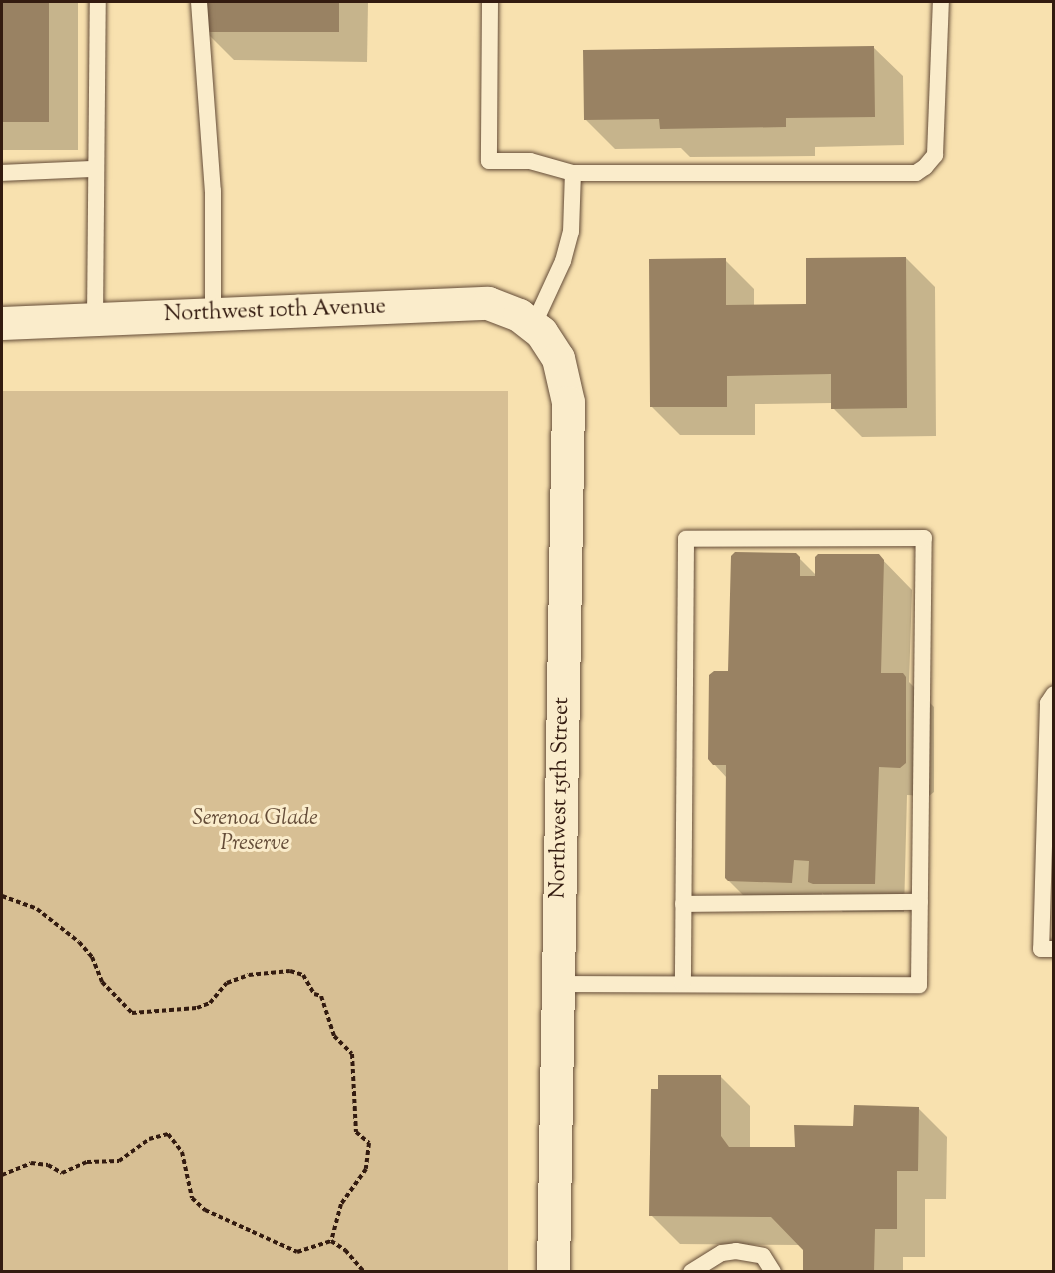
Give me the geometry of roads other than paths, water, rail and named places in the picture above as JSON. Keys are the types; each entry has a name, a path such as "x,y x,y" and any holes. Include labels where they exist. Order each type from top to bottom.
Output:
{"street":[{"name":"Northwest 10th Avenue","path":"2,322 488,303 519,315 537,329"},
{"name":"Northwest 15th Street","path":"537,329 558,358 568,402 553,1272"}],"lane":[{"path":"94,319 98,2"},
{"path":"199,2 213,191 213,314"},
{"path":"490,2 489,161 530,161 573,173 916,173 935,155 941,2"},
{"path":"2,173 95,169"},
{"path":"537,329 563,261 571,232 573,173"},
{"path":"558,984 919,985 924,538 686,539 683,984"},
{"path":"1053,694 1048,703 1041,949 1053,949"},
{"path":"683,904 920,902"},
{"path":"691,1272 722,1253 736,1251 763,1256 773,1272"}],"park label":[{"name":"Serenoa Glade Preserve","path":"255,832"}]}
